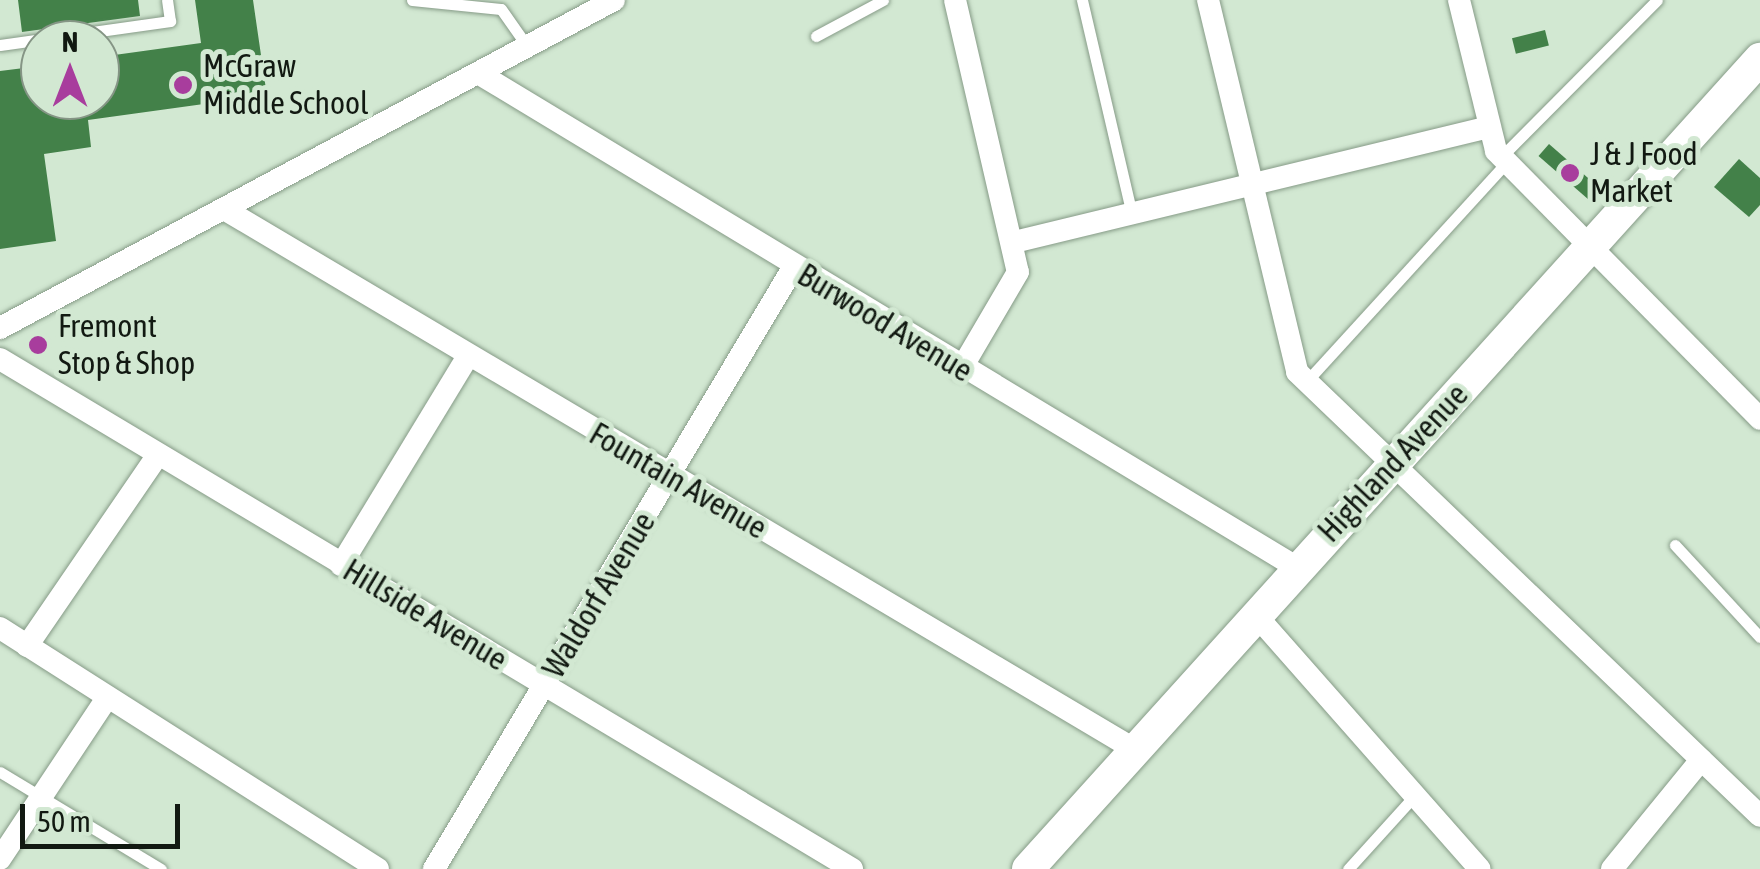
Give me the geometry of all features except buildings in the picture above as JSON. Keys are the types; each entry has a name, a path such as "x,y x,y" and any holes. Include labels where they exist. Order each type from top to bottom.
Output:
{"street":[{"path":"0,328 614,0"},
{"path":"955,0 1018,272 961,369"},
{"path":"1208,0 1306,382 1396,460 1760,816"},
{"path":"1458,0 1489,127 1503,160 1595,246 1760,419"},
{"name":"Highland Avenue","path":"1028,869 1296,567 1595,246 1760,59"},
{"name":"Burwood Avenue","path":"478,73 961,369 1296,567"},
{"path":"1014,242 1254,188 1489,127"},
{"name":"Fountain Avenue","path":"224,209 670,478 1134,749"},
{"name":"Waldorf Avenue","path":"434,869 794,268"},
{"path":"341,565 468,356"},
{"name":"Hillside Avenue","path":"0,360 852,869"},
{"path":"27,646 157,456"},
{"path":"1254,614 1480,869"},
{"path":"0,628 378,869"},
{"path":"0,859 106,698"},
{"path":"1612,869 1700,760"}],"lane":[{"path":"0,46 170,22 167,0"},
{"path":"412,0 501,8 526,46"},
{"path":"816,36 883,0"},
{"path":"1082,0 1132,215"},
{"path":"1306,382 1503,160 1657,0"},
{"path":"1675,545 1760,636"},
{"path":"0,772 46,792 161,869"},
{"path":"1348,869 1415,795"},
{"path":"131,869 140,856"}],"place":[{"name":"McGraw Middle School","path":"183,85"},
{"name":"J & J Food Market","path":"1570,173"},
{"name":"Fremont Stop & Shop","path":"38,345"}]}
